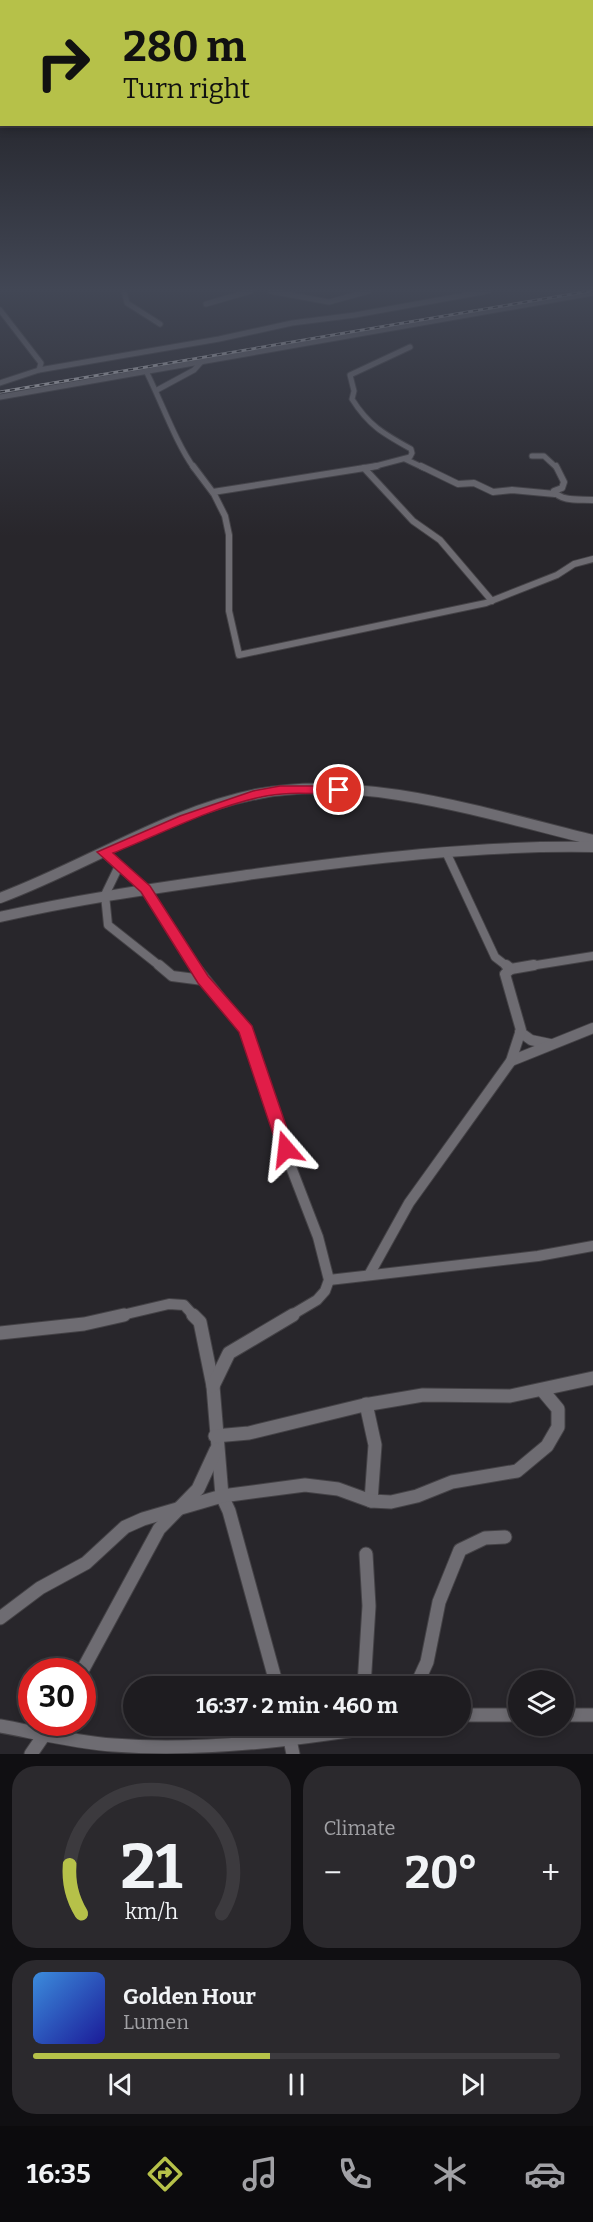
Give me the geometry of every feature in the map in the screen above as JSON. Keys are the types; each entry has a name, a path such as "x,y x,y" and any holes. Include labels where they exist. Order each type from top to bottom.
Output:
{"street":[{"path":"0,383 30,373"},
{"path":"0,397 147,373 157,390 181,450 213,492 225,516 229,535 229,610 239,655 492,601 557,575 574,564 593,559"},
{"path":"157,390 189,373"},
{"path":"213,492 364,468 405,459 412,453 411,449 377,430 365,419 351,399 354,392 350,375 353,373"},
{"path":"532,456 544,456 557,467 564,482 562,488 554,491 555,494"},
{"path":"405,459 458,484 474,483 493,492 512,490 555,494 561,498 593,500"},
{"path":"364,468 389,498 413,521 440,540 492,601"},
{"path":"0,898 25,890 104,852 238,799 280,790 328,789 377,793 593,840"},
{"path":"0,917 105,895 339,862 534,846 593,847"},
{"path":"104,852 146,889 203,980 246,1030 253,1045 291,1167 312,1216 329,1280 317,1300 229,1353 213,1386"},
{"path":"446,852 495,957 511,969"},
{"path":"119,866 105,895 108,925 172,976 203,980"},
{"path":"369,1275 409,1203 511,1061 520,1032 519,1017 506,974 511,969 593,956"},
{"path":"511,1061 593,1028"},
{"path":"520,1032 531,1040 554,1044"},
{"path":"329,1280 538,1256 593,1246"},
{"path":"0,1333 84,1324 169,1304 184,1305 200,1322 213,1386 222,1496 229,1510 275,1676"},
{"path":"216,1442 366,1404 423,1395 510,1396 593,1378"},
{"path":"0,1618 40,1588 86,1563 124,1527 222,1496 305,1485 338,1490 370,1501 391,1502 417,1496 452,1482 518,1471 547,1446 558,1427 558,1409 543,1390"},
{"path":"366,1404 375,1445 370,1501"},
{"path":"89,1658 159,1529 198,1489 216,1442"},
{"path":"423,1676 426,1671 434,1619 444,1584 460,1550 485,1538 505,1537"},
{"path":"365,1676 369,1606 366,1554"},
{"path":"471,1715 508,1715"},
{"path":"574,1715 593,1715"},
{"path":"0,1726 18,1727"},
{"path":"31,1754 44,1736"},
{"path":"80,1736 113,1745 292,1747 329,1736"}],"railway":[{"path":"0,392 112,373"}],"route":[{"path":"286,1149 253,1045 246,1030 234,1019 203,980 146,889 104,852 238,799 280,790 339,790"}]}
